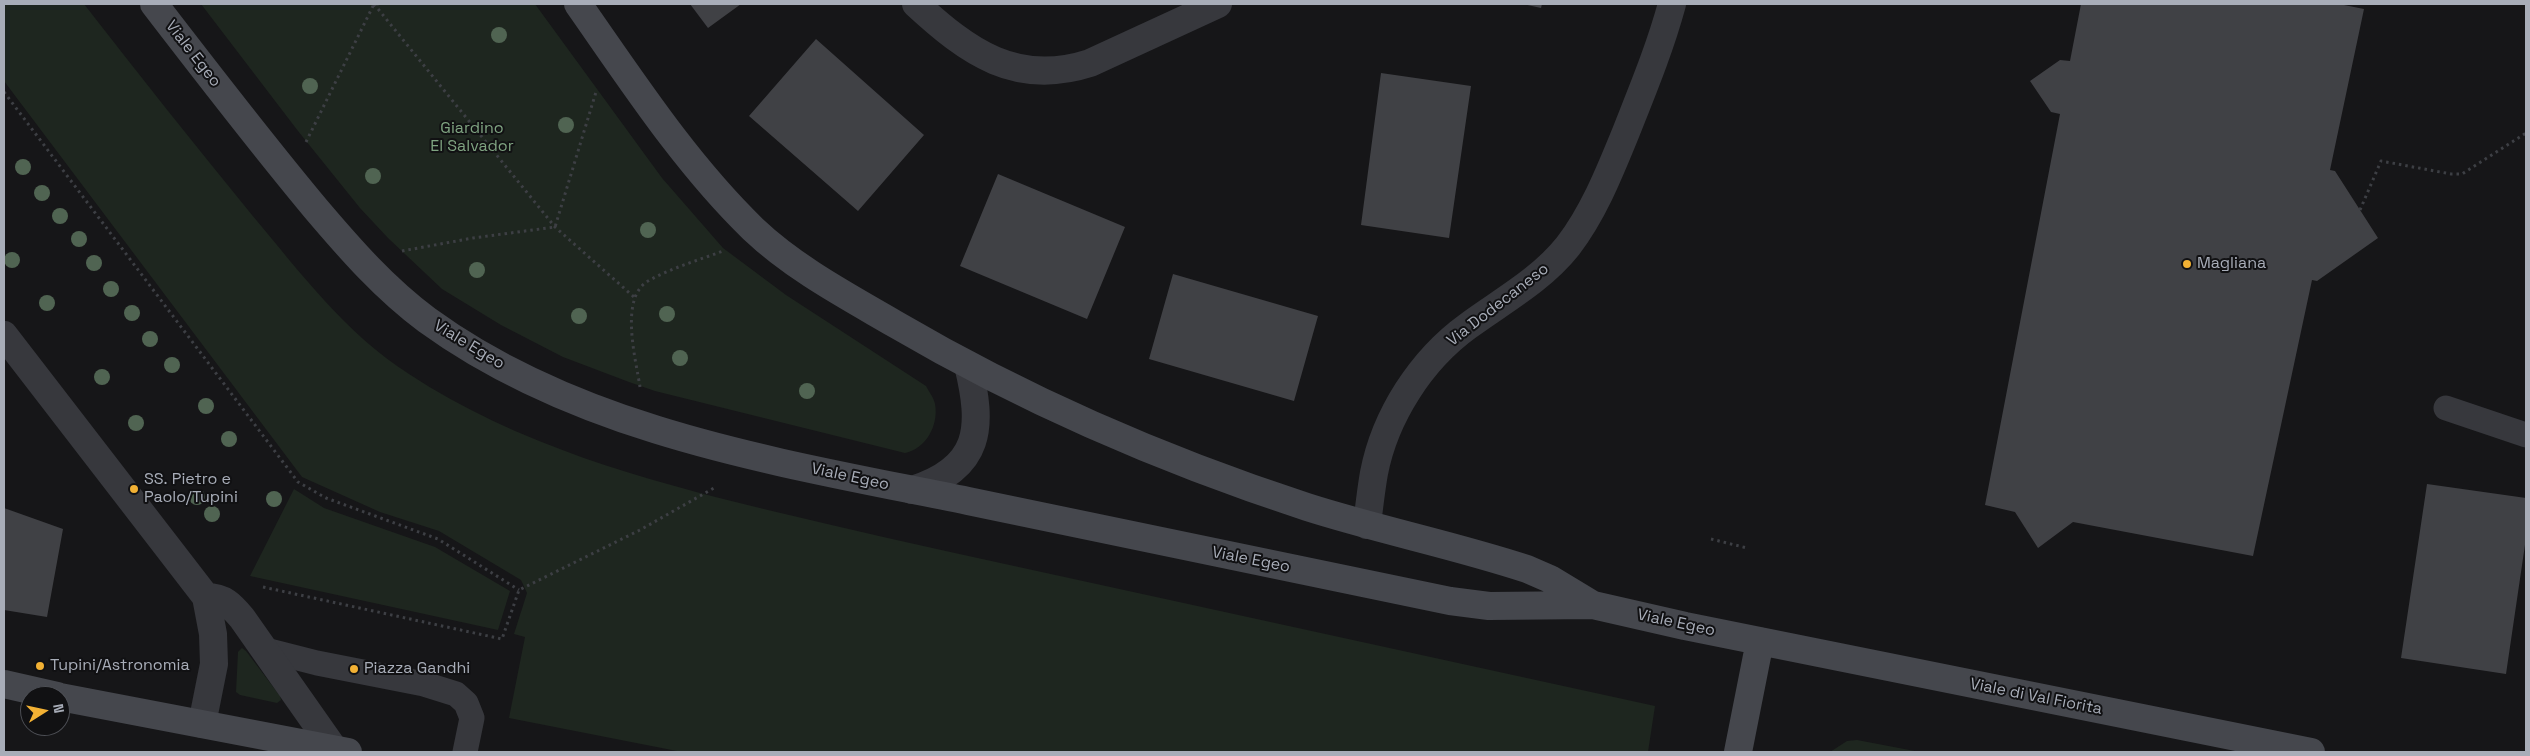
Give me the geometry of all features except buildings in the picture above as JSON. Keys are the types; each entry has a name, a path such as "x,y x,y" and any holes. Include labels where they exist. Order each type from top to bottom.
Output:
{"main road":[{"name":"Viale Egeo","path":"154,4 270,153 348,248 401,300 459,341 544,386 633,422 777,461 1450,600 1489,606 1593,605 1760,641"},
{"name":"Viale Egeo","path":"578,4 673,136 726,201 753,229 774,246 838,290 968,365 1089,422 1208,472 1241,485 1367,525 1527,569 1550,579 1593,605"},
{"path":"1738,752 1760,641"},
{"name":"Viale di Val Fiorita","path":"1760,641 2311,752"},
{"path":"4,684 20,687"},
{"path":"70,698 341,751"}],"street":[{"path":"916,4 948,32 984,56 1011,67 1038,72 1072,69 1090,63 1218,4"},
{"name":"Via Dodecaneso","path":"1367,525 1374,473 1383,442 1394,414 1415,382 1436,355 1466,327 1526,285 1556,259 1568,246 1590,211 1605,182 1648,76 1672,4"},
{"path":"4,335 206,597 212,634 214,664 202,724"},
{"name":"Viale Egeo","path":"912,490 930,484 952,470 972,445 977,416 976,399 968,365"},
{"path":"206,597 217,597 226,601 242,618 341,751"}],"lane":[{"path":"2446,408 2526,435"},
{"path":"266,650 317,663 424,684 456,694 466,704 472,718 465,752"}],"path":[{"path":"374,4 379,4"},
{"path":"304,147 374,4"},
{"path":"374,4 555,227 634,297"},
{"path":"555,227 597,91"},
{"path":"4,92 298,482 326,498 438,539 520,590"},
{"path":"2360,210 2382,161 2451,174 2462,174 2526,133"},
{"path":"394,253 473,238 555,227"},
{"path":"641,394 630,324 634,297 646,282 725,250"},
{"path":"260,587 502,639 520,590 640,530 714,488"},
{"path":"1711,539 1747,548"}],"green space":[{"path":"4,4 84,4 252,215 306,280 344,321 386,358 409,374 450,399 493,421 537,440 628,473 768,510 946,551 1655,706 1648,752 682,752 509,718 525,637 514,634 527,593 521,580 439,531 380,512 302,477 4,81"},
{"name":"Giardino El Salvador","path":"201,4 535,4 662,178 723,248 786,295 926,386 933,397 936,412 933,428 929,435 919,447 905,453 655,391 563,357 501,325 442,289 388,238 360,208 298,131"},
{"path":"294,489 324,508 435,547 510,591 498,630 250,576"},
{"path":"242,648 280,696 281,700 277,703 240,695 236,692 238,652"},
{"path":"1857,740 1920,752 1830,752 1847,741"}],"place":[{"name":"Magliana","path":"2187,264"},
{"name":"SS. Pietro e Paolo/Tupini","path":"134,489"},
{"name":"Tupini/Astronomia","path":"40,666"},
{"name":"Piazza Gandhi","path":"354,669"}]}
